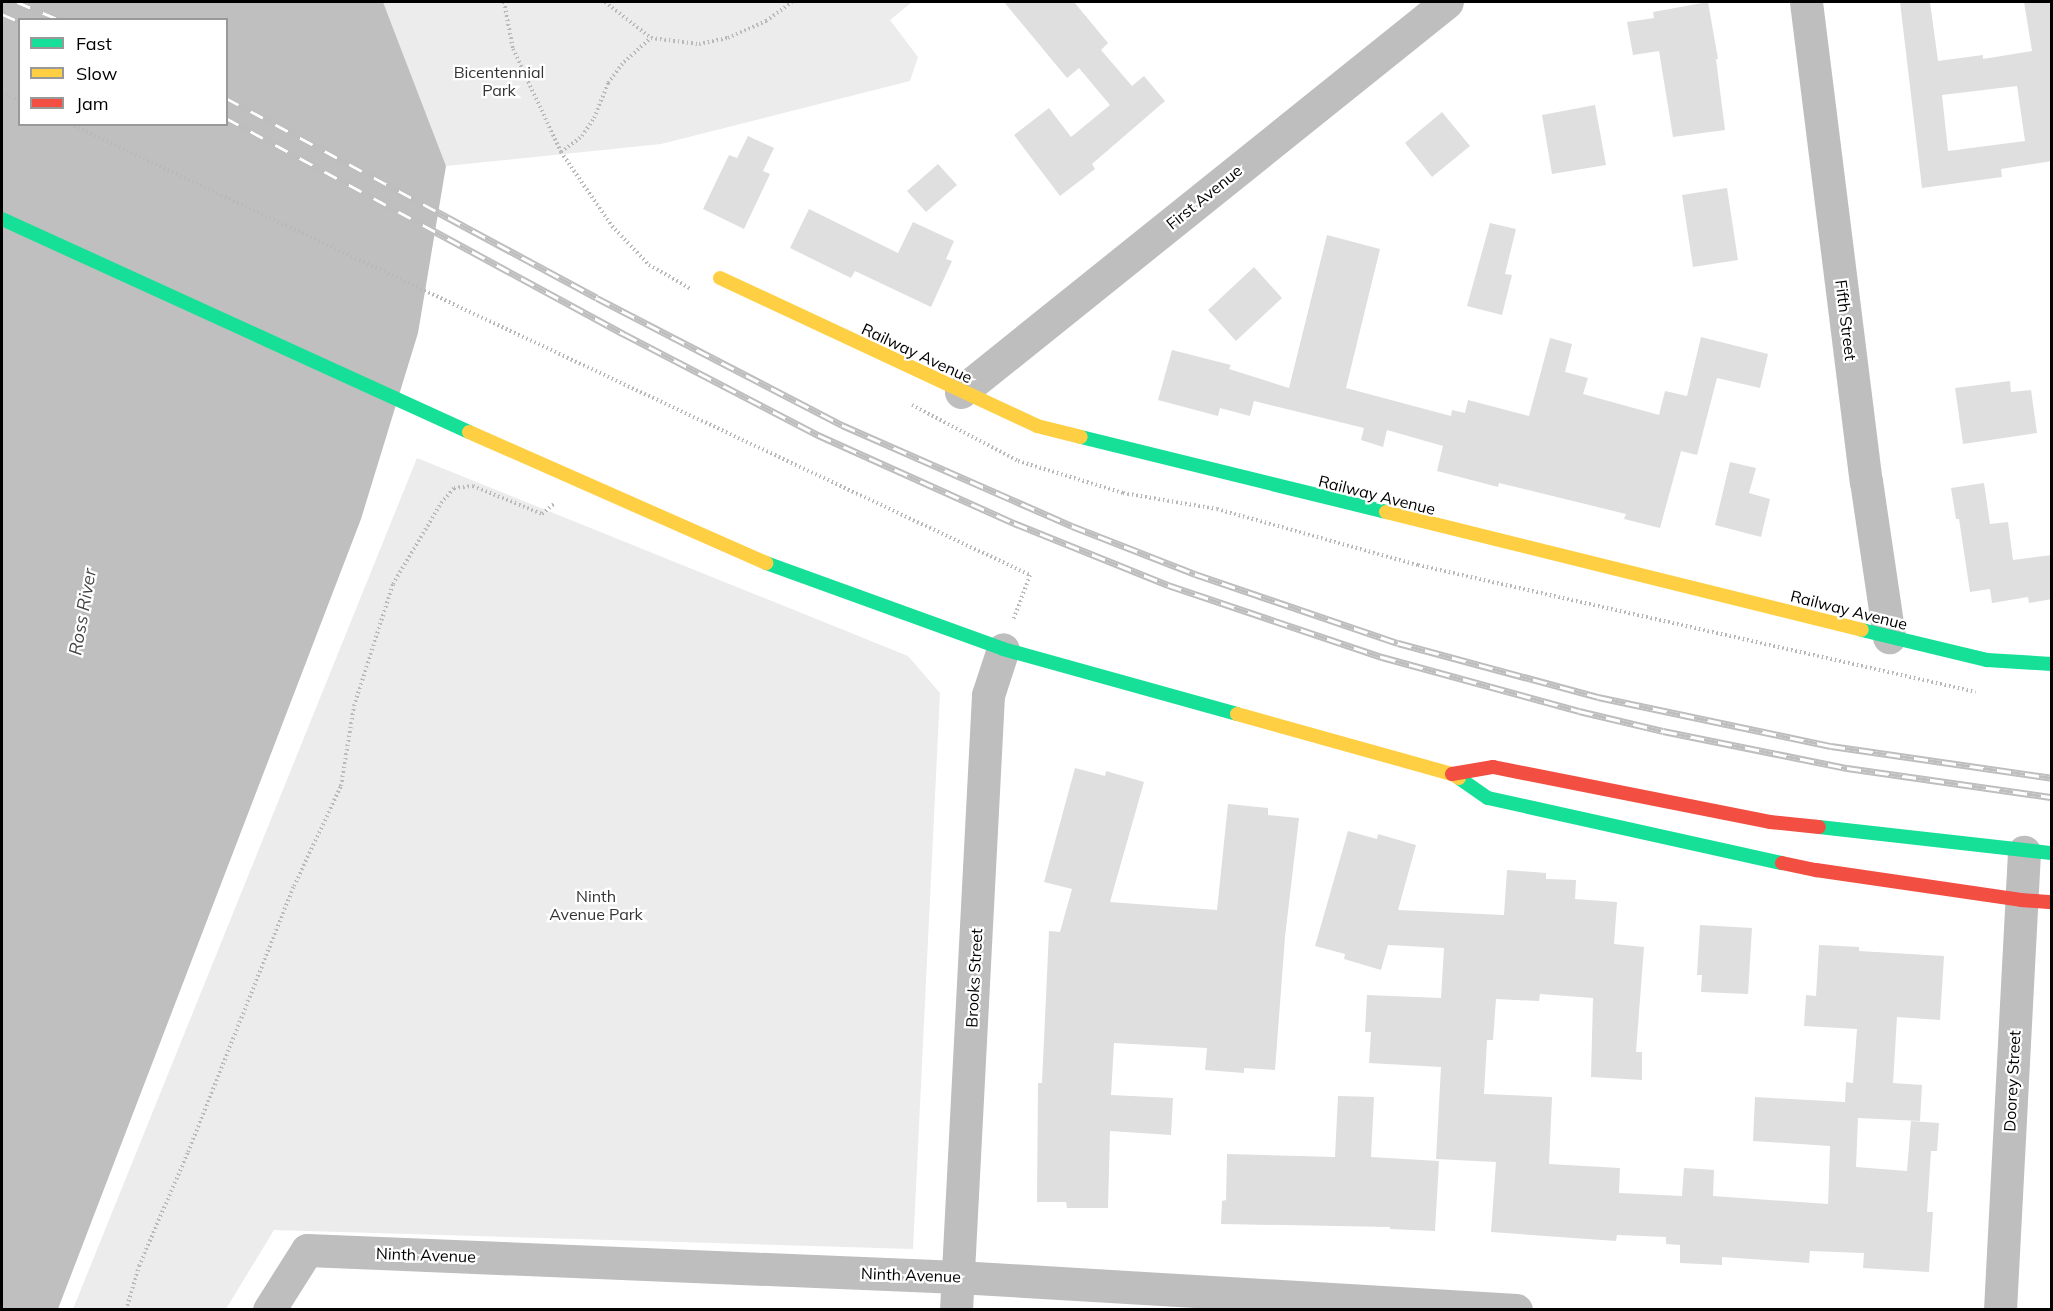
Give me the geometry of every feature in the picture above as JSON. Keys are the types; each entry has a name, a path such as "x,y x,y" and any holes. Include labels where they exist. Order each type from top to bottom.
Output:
{"main road":[{"path":"2,219 454,426 779,569 1003,649 1452,774 1488,798 1816,870 2036,901"},
{"name":"Railway Avenue","path":"720,278 1037,426 1987,660 2052,664"},
{"path":"1452,774 1493,767 1770,822 2038,853"}],"street":[{"name":"First Avenue","path":"961,392 1447,2"},
{"name":"Fifth Street","path":"1806,2 1866,481 1889,637"},
{"name":"Brooks Street","path":"956,1310 988,695 1003,649"},
{"name":"Doorey Street","path":"2000,1310 2036,901 2038,853"},
{"name":"Ninth Avenue","path":"269,1310 307,1250 958,1277 1516,1310"}],"path":[{"path":"504,2 513,49 561,152 612,226 649,265 694,290"},
{"path":"605,2 651,38 699,44 728,38 766,21 792,2"},
{"path":"561,152 582,136 594,118 608,83 624,62 651,38"},
{"path":"2,92 18,100"},
{"path":"74,126 1030,575 1003,649"},
{"path":"126,1310 139,1266 188,1152 294,886 342,786 354,706 393,584 441,502 454,488 473,486 542,514 580,482"}],"green space":[{"name":"Bicentennial Park","path":"383,2 912,2 890,20 918,57 910,81 661,144 446,166"},
{"name":"Ninth Avenue Park","path":"417,458 908,656 940,693 913,1249 274,1230 226,1309 73,1309"}],"water":[{"name":"Ross River","path":"2,2 383,2 446,166 418,333 361,519 58,1309 2,1310"}],"building":[{"path":"1004,2 1074,2 1108,43 1101,50 1132,86 1144,76 1165,101 1092,164 1095,169 1060,196 1014,135 1049,108 1071,137 1110,105 1079,68 1067,78"},
{"path":"1708,2 1718,59 1716,59 1725,130 1673,137 1659,51 1633,55 1627,22 1654,18 1653,12"},
{"path":"1900,2 1930,2 1938,61 1983,55 1983,59 2032,51 2024,2 2052,2 2052,161 2001,169 2002,177 1922,188","holes":["2017,86 2025,141 1948,151 1942,95"]},
{"path":"1595,105 1606,165 1552,174 1542,115"},
{"path":"1442,112 1470,146 1432,177 1405,143"},
{"path":"748,136 774,148 763,171 770,174 744,229 703,209 729,155 737,158"},
{"path":"938,164 957,185 926,212 907,191"},
{"path":"1727,188 1738,260 1693,267 1682,195"},
{"path":"809,209 898,253 913,222 954,241 946,259 952,261 931,307 855,271 851,278 790,248"},
{"path":"1490,223 1516,229 1505,274 1512,275 1502,315 1467,306"},
{"path":"1327,235 1380,249 1346,388 1451,416 1452,410 1465,413 1468,400 1529,416 1550,338 1572,344 1565,372 1588,378 1583,394 1659,415 1665,391 1687,396 1701,337 1768,354 1760,388 1717,378 1697,455 1681,451 1660,528 1624,519 1626,514 1499,483 1498,487 1437,471 1443,446 1387,430 1383,447 1361,440 1364,428 1254,401 1250,416 1220,408 1218,416 1158,400 1172,350 1231,365 1229,369 1289,388"},
{"path":"1254,267 1282,298 1236,341 1208,310"},
{"path":"2010,381 2011,392 2031,390 2037,433 1963,444 1955,388"},
{"path":"1730,462 1756,468 1749,493 1770,499 1761,537 1715,525"},
{"path":"1984,483 1990,524 2008,522 2013,560 2052,555 2052,599 2029,603 2028,597 1992,603 1990,589 1970,592 1959,519 1956,519 1951,488"},
{"path":"1075,768 1105,776 1106,771 1144,782 1110,902 1217,910 1228,804 1268,808 1268,815 1299,818 1285,937 1275,1070 1244,1068 1244,1073 1205,1070 1207,1048 1114,1043 1111,1095 1173,1098 1171,1135 1110,1131 1108,1208 1067,1208 1066,1202 1037,1202 1038,1083 1042,1083 1049,931 1060,932 1072,889 1044,882"},
{"path":"1348,831 1377,839 1378,834 1416,845 1398,910 1504,915 1507,870 1546,873 1546,879 1576,880 1575,899 1617,902 1614,944 1644,947 1636,1052 1642,1052 1642,1080 1591,1077 1593,998 1540,994 1539,1001 1496,999 1493,1040 1487,1040 1484,1094 1552,1097 1549,1164 1620,1168 1619,1193 1682,1196 1684,1168 1714,1170 1713,1196 1828,1204 1830,1146 1753,1141 1755,1097 1845,1102 1846,1082 1853,1083 1857,1029 1804,1026 1806,995 1816,996 1819,945 1859,947 1859,951 1944,956 1940,1020 1897,1017 1893,1083 1922,1085 1920,1121 1858,1118 1856,1167 1907,1171 1911,1121 1939,1123 1937,1151 1931,1151 1927,1212 1933,1212 1929,1272 1863,1268 1864,1253 1810,1251 1809,1263 1722,1257 1722,1265 1680,1263 1680,1245 1666,1244 1666,1237 1617,1235 1616,1241 1491,1232 1496,1162 1436,1159 1441,1067 1369,1063 1371,1032 1365,1032 1367,995 1441,998 1444,948 1388,945 1381,970 1344,959 1345,954 1315,946"},
{"path":"1700,925 1752,928 1748,994 1701,992 1702,975 1697,975"},
{"path":"1338,1096 1374,1097 1371,1157 1439,1161 1435,1231 1390,1229 1390,1227 1221,1224 1222,1201 1226,1200 1227,1154 1335,1157"}],"railway":[{"path":"17,2 55,18"},
{"path":"2,14 18,21"},
{"path":"228,99 597,298 842,425 1072,526 1195,574 1398,643 1598,697 1831,746 2052,778"},
{"path":"228,119 624,334 818,435 1014,523 1168,585 1382,657 1579,711 1663,731 1847,768 2052,797"}],"traffic: fast":[{"path":"2,219 469,432"},
{"path":"1081,437 1386,512"},
{"path":"766,563 1003,649 1237,714"},
{"path":"1862,630 1987,660 2052,664"},
{"path":"1459,778 1488,798 1782,863"},
{"path":"1819,827 2052,853"}],"traffic: slow":[{"path":"720,278 1037,426 1081,437"},
{"path":"469,432 766,563"},
{"path":"1386,512 1862,630"},
{"path":"1237,714 1452,774 1459,778"}],"traffic: jam":[{"path":"1452,774 1493,767 1770,822 1819,827"},
{"path":"1782,863 2021,900 2052,902"}]}
